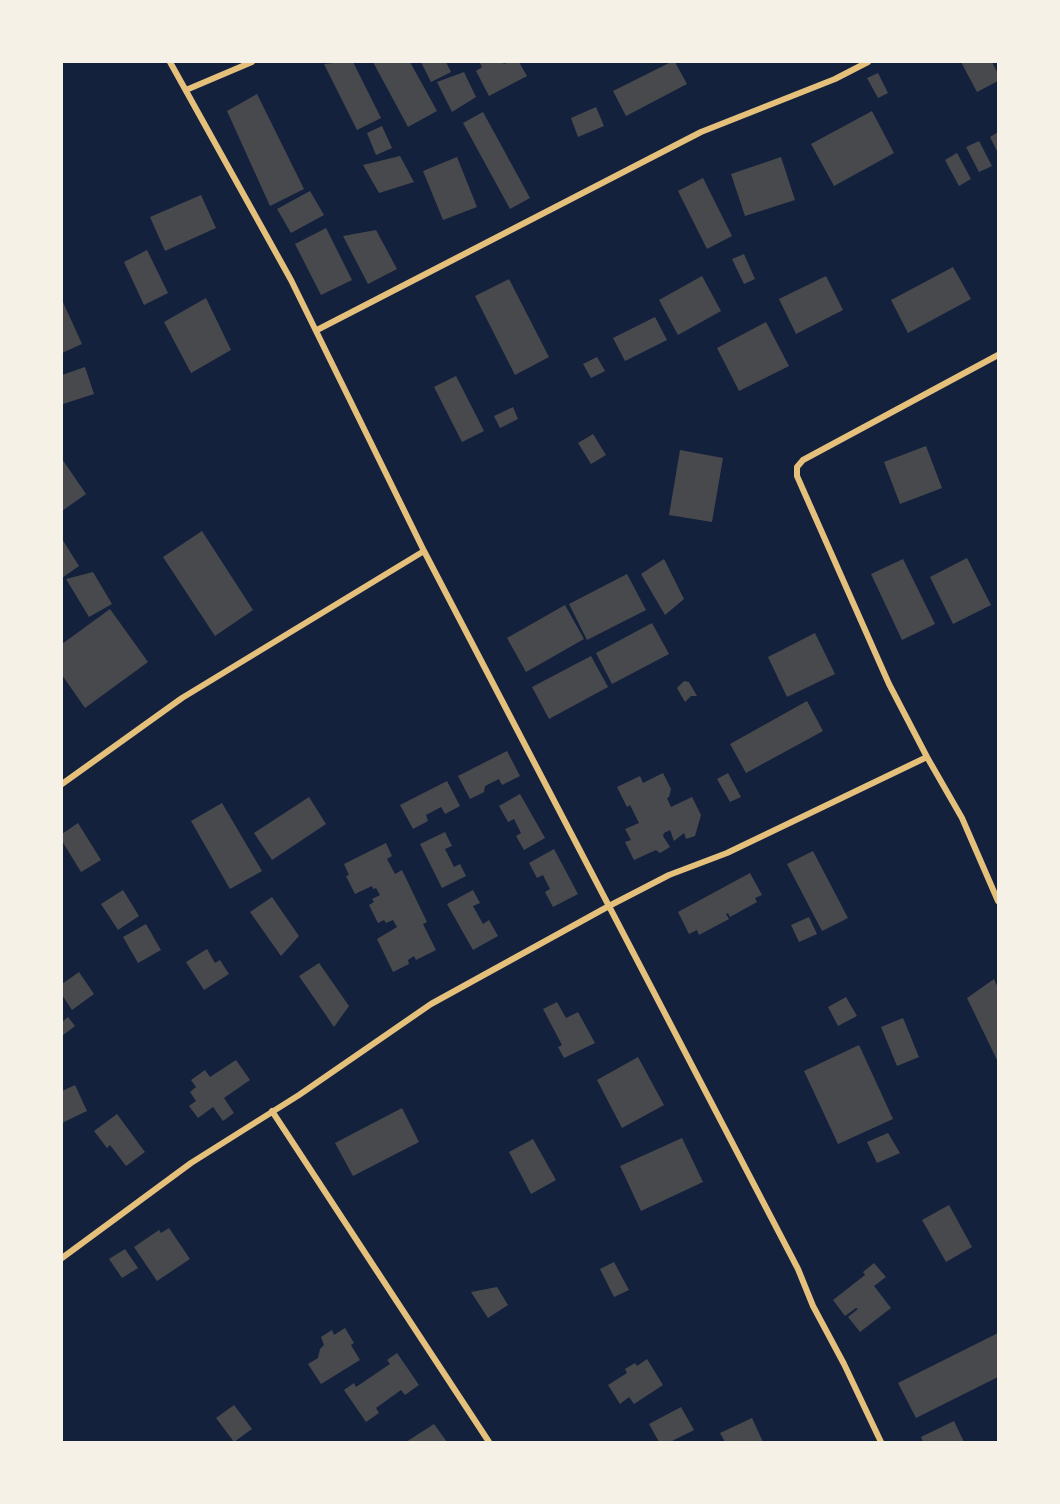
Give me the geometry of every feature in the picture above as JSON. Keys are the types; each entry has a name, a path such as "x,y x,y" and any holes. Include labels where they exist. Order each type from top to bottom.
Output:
{"street":[{"path":"170,62 317,330 424,551 798,1269 813,1306 844,1364 881,1443"},
{"path":"186,90 252,62"},
{"path":"317,330 701,132 835,79 868,62"},
{"path":"999,355 803,459 797,467 797,476 889,684 962,818 999,901"},
{"path":"62,784 182,698 424,551"},
{"path":"62,1258 191,1163 299,1095 431,1004 669,875 727,853 927,757"},
{"path":"272,1111 489,1443"}],"building":[{"path":"353,62 381,118 357,130 324,64"},
{"path":"373,62 410,62 437,111 408,127"},
{"path":"421,62 446,62 451,72 431,82"},
{"path":"502,62 504,64 519,62 527,76 489,96 476,71 482,67 480,63"},
{"path":"675,62 687,84 626,116 613,91"},
{"path":"961,62 992,62 998,74 998,81 977,92"},
{"path":"464,72 476,97 452,112 437,82"},
{"path":"878,73 888,93 878,98 867,78"},
{"path":"257,94 304,189 270,206 227,111"},
{"path":"596,107 604,126 578,137 571,118"},
{"path":"872,111 894,153 834,186 811,144"},
{"path":"483,112 530,198 510,209 463,123"},
{"path":"382,126 392,148 376,155 367,133"},
{"path":"998,132 998,153 990,137"},
{"path":"979,141 992,166 979,172 966,147"},
{"path":"957,153 971,179 959,186 945,160"},
{"path":"400,156 414,182 379,193 363,165"},
{"path":"457,157 477,207 443,220 423,171"},
{"path":"781,157 795,200 745,216 731,174"},
{"path":"703,178 732,236 707,249 678,191"},
{"path":"310,191 324,215 291,233 277,209"},
{"path":"201,195 216,228 165,251 150,217"},
{"path":"326,228 352,280 321,295 295,244"},
{"path":"376,230 397,269 368,284 343,236"},
{"path":"147,250 168,293 144,305 124,262"},
{"path":"744,254 755,279 744,284 732,259"},
{"path":"953,267 971,299 908,333 891,300"},
{"path":"702,276 721,311 678,335 659,300"},
{"path":"826,276 843,310 796,334 779,299"},
{"path":"509,279 549,357 515,375 475,296"},
{"path":"206,298 231,350 191,373 164,322"},
{"path":"62,300 82,344 62,353"},
{"path":"655,317 667,340 625,361 613,338"},
{"path":"766,322 789,366 739,391 717,348"},
{"path":"597,357 605,371 591,378 583,364"},
{"path":"85,367 94,394 63,404 62,375"},
{"path":"456,376 484,431 462,442 434,387"},
{"path":"513,407 518,419 500,428 494,416"},
{"path":"593,434 606,455 591,464 578,443"},
{"path":"926,446 942,488 900,504 884,462"},
{"path":"680,450 723,458 712,522 669,515"},
{"path":"62,459 86,494 62,511"},
{"path":"202,531 253,610 215,636 163,557"},
{"path":"62,539 79,566 62,578"},
{"path":"967,558 991,605 953,624 930,577"},
{"path":"664,559 684,599 665,615 641,574"},
{"path":"903,559 935,624 902,640 871,574"},
{"path":"93,572 112,604 89,617 66,579"},
{"path":"627,574 646,610 587,640 569,604"},
{"path":"565,605 584,639 526,672 507,638"},
{"path":"110,609 148,662 85,708 62,675 62,644"},
{"path":"652,623 669,654 612,684 596,653"},
{"path":"815,633 835,674 787,697 768,657"},
{"path":"591,656 608,687 549,719 532,687"},
{"path":"684,681 689,682 697,696 691,696 685,702 677,688"},
{"path":"807,701 823,731 746,773 730,744"},
{"path":"507,751 520,776 502,785 499,779 485,786 484,792 470,799 458,776"},
{"path":"663,773 671,789 667,798 671,807 692,797 701,815 695,836 686,839 684,833 674,841 670,830 663,836 670,847 660,853 656,850 634,860 625,842 631,840 625,829 639,823 630,805 627,807 617,787 640,776 643,783"},
{"path":"728,773 741,797 730,802 717,779"},
{"path":"447,781 460,806 445,814 441,807 426,815 428,821 413,829 400,805"},
{"path":"520,794 545,838 524,850 516,836 521,833 514,819 508,822 499,806"},
{"path":"309,797 326,824 272,860 254,833"},
{"path":"222,803 262,871 230,889 191,821"},
{"path":"78,823 101,860 81,872 62,841 62,834"},
{"path":"445,832 452,846 445,849 454,867 460,864 466,876 442,888 420,844"},
{"path":"386,843 392,856 387,859 395,874 402,870 427,922 423,924 436,950 416,960 414,956 408,960 409,964 393,972 377,939 397,927 393,920 378,923 369,905 374,902 372,899 380,895 376,888 373,889 372,886 355,894 346,876 349,875 344,864"},
{"path":"554,849 578,894 553,907 545,892 550,889 543,875 537,878 529,863"},
{"path":"813,851 848,918 822,931 787,864"},
{"path":"750,873 762,895 755,898 757,902 730,917 728,913 726,914 729,919 699,935 697,930 689,934 678,912"},
{"path":"123,890 139,916 118,930 101,904"},
{"path":"473,890 480,903 473,906 483,924 489,920 498,936 473,950 447,904"},
{"path":"272,897 299,936 281,956 250,912"},
{"path":"809,917 817,934 799,942 791,925"},
{"path":"146,924 161,950 138,963 123,937"},
{"path":"207,949 215,963 220,960 229,974 204,990 186,962"},
{"path":"319,963 349,1006 334,1027 299,976"},
{"path":"79,972 94,994 72,1010 62,995 62,984"},
{"path":"994,979 998,988 998,1062 967,998"},
{"path":"846,997 857,1016 838,1026 828,1007"},
{"path":"557,1002 566,1018 578,1012 595,1043 564,1058 558,1047 562,1045 543,1009"},
{"path":"68,1017 75,1026 62,1036 62,1022"},
{"path":"903,1018 919,1057 897,1066 881,1027"},
{"path":"859,1045 893,1119 838,1144 804,1071"},
{"path":"638,1057 664,1105 622,1128 597,1080"},
{"path":"236,1060 250,1080 224,1098 234,1113 223,1121 213,1107 198,1118 189,1106 196,1101 190,1092 196,1087 191,1080 205,1070 210,1077"},
{"path":"75,1085 87,1111 62,1123 62,1091"},
{"path":"402,1108 419,1142 353,1176 335,1143"},
{"path":"117,1114 145,1152 126,1166 110,1145 107,1148 94,1131"},
{"path":"888,1133 900,1153 877,1163 867,1142"},
{"path":"682,1138 703,1182 641,1211 620,1166"},
{"path":"533,1139 556,1180 531,1194 509,1152"},
{"path":"949,1205 972,1247 946,1262 922,1220"},
{"path":"169,1228 190,1259 157,1281 134,1247 159,1230 161,1233"},
{"path":"125,1249 138,1268 122,1278 109,1259"},
{"path":"614,1262 629,1290 614,1297 600,1269"},
{"path":"874,1263 886,1277 874,1286 891,1308 860,1332 848,1317 858,1309 856,1308 845,1316 833,1300 865,1275 863,1272"},
{"path":"497,1287 508,1305 488,1318 471,1292"},
{"path":"345,1328 360,1360 321,1384 308,1364 318,1358 320,1349 324,1345 321,1337 332,1330 334,1335"},
{"path":"998,1333 998,1377 916,1418 898,1383"},
{"path":"397,1353 419,1385 405,1395 401,1390 376,1408 379,1413 366,1422 344,1390 354,1383 356,1387 390,1364 387,1360"},
{"path":"647,1359 663,1385 634,1404 629,1397 620,1404 608,1385 627,1373 625,1369 635,1363 637,1366"},
{"path":"234,1405 252,1429 234,1442 216,1418"},
{"path":"681,1407 694,1430 670,1442 659,1442 649,1424"},
{"path":"752,1418 763,1442 725,1442 720,1433"},
{"path":"954,1421 964,1442 923,1442 921,1437"},
{"path":"434,1424 447,1442 406,1442"}]}
